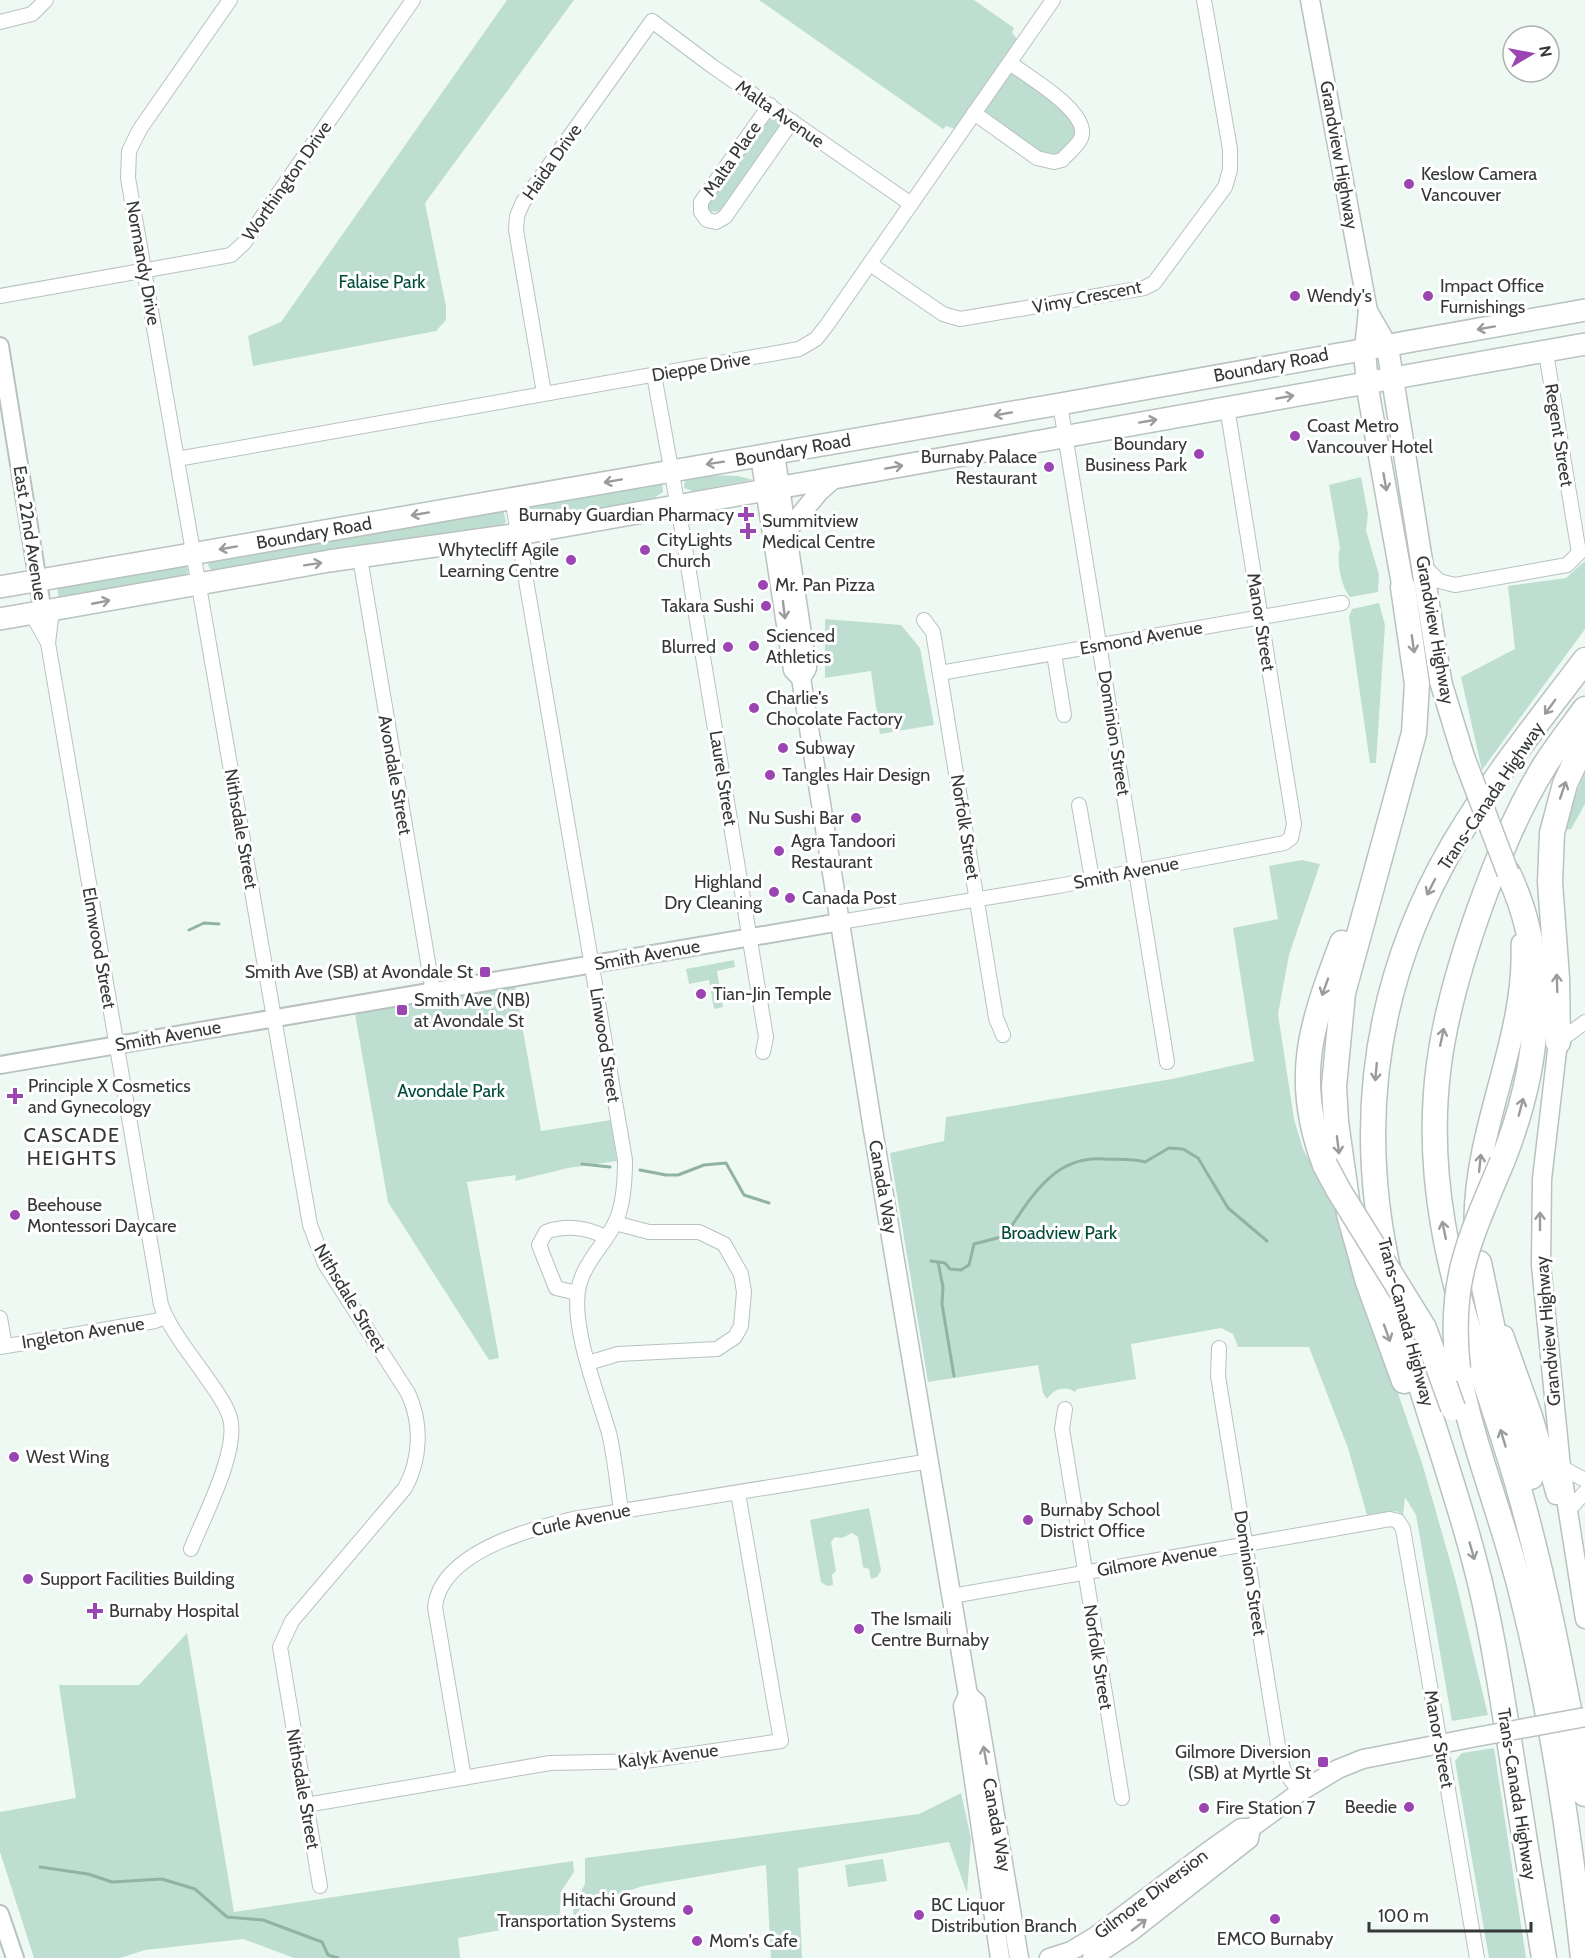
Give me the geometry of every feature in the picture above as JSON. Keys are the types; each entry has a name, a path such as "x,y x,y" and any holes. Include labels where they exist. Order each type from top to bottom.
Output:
{"highway":[{"path":"1403,587 1413,645 1416,714 1405,769 1379,855 1338,1019 1334,1086 1341,1169 1349,1214 1368,1282 1424,1437 1456,1495"},
{"name":"Trans-Canada Highway","path":"1544,1958 1490,1625 1456,1495 1405,1333 1377,1208 1372,1159 1372,1117 1378,1052 1401,957 1421,907 1453,845 1585,660"},
{"name":"Trans-Canada Highway","path":"1585,709 1545,765 1510,831 1487,886 1453,987 1440,1042 1434,1098 1434,1160 1443,1226 1472,1344 1520,1493 1563,1678 1585,1794"},
{"path":"1558,1042 1557,978 1550,882 1551,842 1555,815 1565,784 1585,741"},
{"path":"1379,855 1319,1003 1307,1061 1309,1113 1325,1165 1424,1328 1453,1408 1514,1613 1551,1810 1570,1958"},
{"path":"1508,873 1534,958 1534,1044 1523,1104 1502,1162 1476,1222 1460,1270 1454,1317 1458,1369 1466,1405 1511,1551 1535,1648 1576,1898 1583,1958"},
{"path":"1479,1263 1496,1344 1537,1500 1552,1588 1563,1678"}],"main road":[{"name":"Grandview Highway","path":"1310,0 1368,311 1364,348 1368,383 1403,587"},
{"name":"Boundary Road","path":"0,587 1060,404 1585,310"},
{"name":"Grandview Highway","path":"1368,311 1387,344 1424,564 1441,683 1464,758 1508,873"},
{"path":"1546,352 1545,341 1549,328 1560,315"},
{"name":"Boundary Road","path":"0,619 198,583 519,534 1585,344"},
{"name":"Canada Way","path":"767,455 773,488 793,670 801,678 968,1695 963,1706 1000,1958"},
{"path":"787,531 819,492 836,477"},
{"name":"Canada Way","path":"773,488 787,531 807,668 801,678"},
{"path":"0,608 24,595 39,581"},
{"path":"1520,907 1522,972 1519,999 1481,1150 1475,1216 1479,1263 1533,1416 1578,1580"},
{"name":"Grandview Highway","path":"1558,1042 1542,1179 1540,1219 1544,1315 1567,1512 1585,1619"},
{"name":"Canada Way","path":"968,1695 976,1702 1019,1958"},
{"name":"Gilmore Diversion","path":"1049,1958 1071,1951 1096,1936 1241,1828 1251,1828 1300,1792 1338,1769 1363,1759 1585,1717"},
{"name":"Gilmore Diversion","path":"1092,1958 1132,1930 1249,1839 1251,1828"}],"street":[{"path":"0,22 32,14 46,0"},
{"name":"Normandy Drive","path":"193,554 128,178 129,151 140,129 230,0"},
{"name":"Worthington Drive","path":"0,296 231,255 244,243 413,0"},
{"name":"Dieppe Drive","path":"177,459 799,349 816,339 1053,0"},
{"name":"Vimy Crescent","path":"870,264 943,314 960,319 1144,288 1154,283 1225,187 1230,170 1230,149 1204,0"},
{"name":"Malta Avenue","path":"652,21 712,66 912,204"},
{"name":"Haida Drive","path":"544,393 516,231 517,216 523,202 652,21"},
{"path":"974,113 1045,161 1062,160 1080,140 1082,130 1076,112 1010,63"},
{"name":"Malta Place","path":"770,105 701,202 701,212 706,220 716,222 725,217 792,121"},
{"name":"East 22nd Avenue","path":"0,346 4,401 39,581 42,613"},
{"name":"Regent Street","path":"1424,564 1439,581 1455,585 1567,565 1579,553 1546,352"},
{"name":"Laurel Street","path":"654,375 678,505 766,1037 763,1052"},
{"name":"Dominion Street","path":"1060,404 1167,1062"},
{"name":"Manor Street","path":"1227,407 1294,824 1291,838"},
{"name":"Linwood Street","path":"512,498 625,1160 625,1178 615,1222 579,1283 578,1293 581,1329 588,1363 609,1436 621,1510"},
{"name":"Nithsdale Street","path":"193,554 312,1235 325,1264 408,1393 415,1415 418,1440 416,1461 405,1488 292,1621 282,1641 280,1659 320,1886"},
{"name":"Avondale Street","path":"360,558 433,992"},
{"name":"Esmond Avenue","path":"940,673 1342,603"},
{"name":"Elmwood Street","path":"42,613 161,1305 165,1317 223,1402 230,1417 233,1433 230,1451 191,1549"},
{"name":"Elmwood Street","path":"42,613 48,643"},
{"name":"Norfolk Street","path":"924,620 933,632 996,1018 1003,1035"},
{"path":"1054,654 1064,715"},
{"path":"1079,805 1092,879"},
{"name":"Smith Avenue","path":"0,1065 1092,879 1284,843 1291,838"},
{"path":"1558,1042 1583,1023"},
{"path":"588,1363 618,1354 717,1349 733,1339 741,1326 744,1292 741,1274 724,1244 699,1232 650,1232 615,1222"},
{"path":"578,1293 556,1288 539,1245 546,1232 564,1228 590,1229 605,1237"},
{"name":"Ingleton Avenue","path":"2,1346 155,1321 165,1317"},
{"path":"0,1318 2,1346"},
{"name":"Dominion Street","path":"1220,1348 1218,1376 1281,1763 1300,1792"},
{"name":"Norfolk Street","path":"1065,1409 1062,1429 1122,1798"},
{"name":"Curle Avenue","path":"464,1778 435,1612 440,1590 466,1559 482,1550 550,1524 621,1510 930,1461"},
{"path":"1561,1467 1585,1480"},
{"path":"1567,1512 1585,1492"},
{"name":"Kalyk Avenue","path":"306,1805 550,1763 645,1761 781,1742 738,1493"},
{"name":"Gilmore Avenue","path":"952,1596 1390,1519 1398,1521"},
{"name":"Manor Street","path":"1398,1521 1403,1529 1477,1958"},
{"path":"0,1914 15,1958"}],"green space":[{"name":"Falaise Park","path":"507,0 574,0 425,203 446,306 446,320 436,331 253,366 248,336 281,322"},
{"path":"759,0 974,0 1014,28 1012,32 1018,41 1004,62 1073,113 1077,136 1055,158 1042,156 971,107 955,129 946,126 943,129"},
{"path":"776,119 781,126 721,211 710,212 708,206 711,199 765,120"},
{"path":"707,475 738,476 753,480 693,491 684,488 685,479"},
{"path":"1361,477 1368,514 1366,530 1379,575 1378,592 1350,597 1340,573 1340,548 1329,485"},
{"path":"662,483 663,492 654,498 538,522 530,521 526,513 526,506"},
{"path":"503,510 506,521 503,527 212,572 208,565 209,561"},
{"path":"1585,561 1585,629 1482,770 1461,677 1515,649 1508,586 1566,578"},
{"path":"184,564 188,569 187,576 59,601 57,585"},
{"path":"1379,603 1385,625 1376,763 1370,763 1349,617 1352,609"},
{"path":"825,619 901,625 920,648 934,725 880,734 871,671 825,678"},
{"path":"1585,773 1585,804 1571,829 1565,830 1567,815"},
{"name":"Broadview Park","path":"1302,860 1320,864 1289,955 1278,1014 1294,1119 1303,1149 1332,1202 1422,1463 1456,1582 1488,1715 1452,1721 1416,1515 1405,1497 1403,1515 1396,1511 1367,1515 1348,1448 1309,1347 1238,1347 1233,1334 1221,1328 1131,1344 1136,1379 1077,1389 1075,1392 1060,1389 1047,1399 1043,1393 1038,1365 928,1382 890,1153 944,1141 946,1117 1172,1079 1254,1061 1233,928 1278,919 1269,866"},
{"path":"734,960 735,967 717,971 723,1007 714,1009 709,980 689,984 686,969"},
{"name":"Avondale Park","path":"515,986 541,1131 611,1120 617,1161 568,1168 515,1181 516,1175 467,1182 499,1358 489,1360 388,1202 355,1014"},
{"path":"869,1508 881,1570 877,1577 871,1579 869,1569 863,1567 858,1537 852,1533 842,1538 835,1537 831,1542 836,1571 832,1575 833,1585 827,1586 821,1582 810,1520"},
{"path":"187,1633 234,1912 573,1861 574,1872 562,1890 559,1919 458,1938 460,1958 294,1958 243,1939 145,1950 120,1958 34,1958 0,1852 0,1812 76,1798 59,1685 139,1685"},
{"path":"1494,1748 1526,1958 1489,1958 1455,1761 1462,1753"},
{"path":"961,1793 971,1838 967,1893 949,1842 798,1868 802,1958 771,1958 766,1865 643,1886 582,1906 574,1918 573,1907 585,1884 585,1858 919,1814"},
{"path":"883,1859 887,1881 848,1887 845,1865"}],"waterway":[{"path":"189,930 204,923 219,924"},
{"path":"931,1261 945,1263 950,1269 961,1270 969,1265 974,1244 1005,1236 1034,1194 1057,1172 1071,1164 1104,1159 1145,1162 1169,1148 1183,1149 1198,1158 1228,1208 1267,1241"},
{"path":"640,1170 678,1175 704,1165 726,1163 744,1195 769,1203"},
{"path":"582,1164 610,1167"},
{"path":"938,1262 943,1287 942,1304 954,1376"},
{"path":"40,1867 88,1874 112,1882 162,1879 195,1889 227,1917 263,1920 322,1942 328,1955 338,1958"}],"place":[{"name":"Keslow Camera Vancouver","path":"1409,184"},
{"name":"Wendy's","path":"1295,296"},
{"name":"Impact Office Furnishings","path":"1428,296"},
{"name":"Coast Metro Vancouver Hotel","path":"1295,436"},
{"name":"Boundary Business Park","path":"1199,454"},
{"name":"Burnaby Palace Restaurant","path":"1049,467"},
{"name":"Burnaby Guardian Pharmacy","path":"746,515"},
{"name":"Summitview Medical Centre","path":"748,531"},
{"name":"CityLights Church","path":"645,550"},
{"name":"Whytecliff Agile Learning Centre","path":"571,560"},
{"name":"Mr. Pan Pizza","path":"763,585"},
{"name":"Takara Sushi","path":"766,606"},
{"name":"Scienced Athletics","path":"754,646"},
{"name":"Blurred","path":"728,647"},
{"name":"Charlie's Chocolate Factory","path":"754,708"},
{"name":"Subway","path":"783,748"},
{"name":"Tangles Hair Design","path":"770,775"},
{"name":"Nu Sushi Bar","path":"856,818"},
{"name":"Agra Tandoori Restaurant","path":"779,851"},
{"name":"Highland Dry Cleaning","path":"774,892"},
{"name":"Canada Post","path":"790,898"},
{"name":"Smith Ave (SB) at Avondale St","path":"485,972"},
{"name":"Tian-Jin Temple","path":"701,994"},
{"name":"Smith Ave (NB) at Avondale St","path":"402,1010"},
{"name":"Principle X Cosmetics and Gynecology","path":"15,1096"},
{"name":"Beehouse Montessori Daycare","path":"15,1215"},
{"name":"West Wing","path":"14,1457"},
{"name":"Burnaby School District Office","path":"1028,1520"},
{"name":"Support Facilities Building","path":"28,1579"},
{"name":"Burnaby Hospital","path":"95,1611"},
{"name":"The Ismaili Centre Burnaby","path":"859,1629"},
{"name":"Gilmore Diversion (SB) at Myrtle St","path":"1323,1762"},
{"name":"Beedie","path":"1409,1807"},
{"name":"Fire Station 7","path":"1204,1808"},
{"name":"Hitachi Ground Transportation Systems","path":"688,1910"},
{"name":"BC Liquor Distribution Branch","path":"919,1915"},
{"name":"EMCO Burnaby","path":"1275,1919"},
{"name":"Mom's Cafe","path":"697,1941"}],"district":[{"name":"CASCADE HEIGHTS","path":"72,1146"}]}
